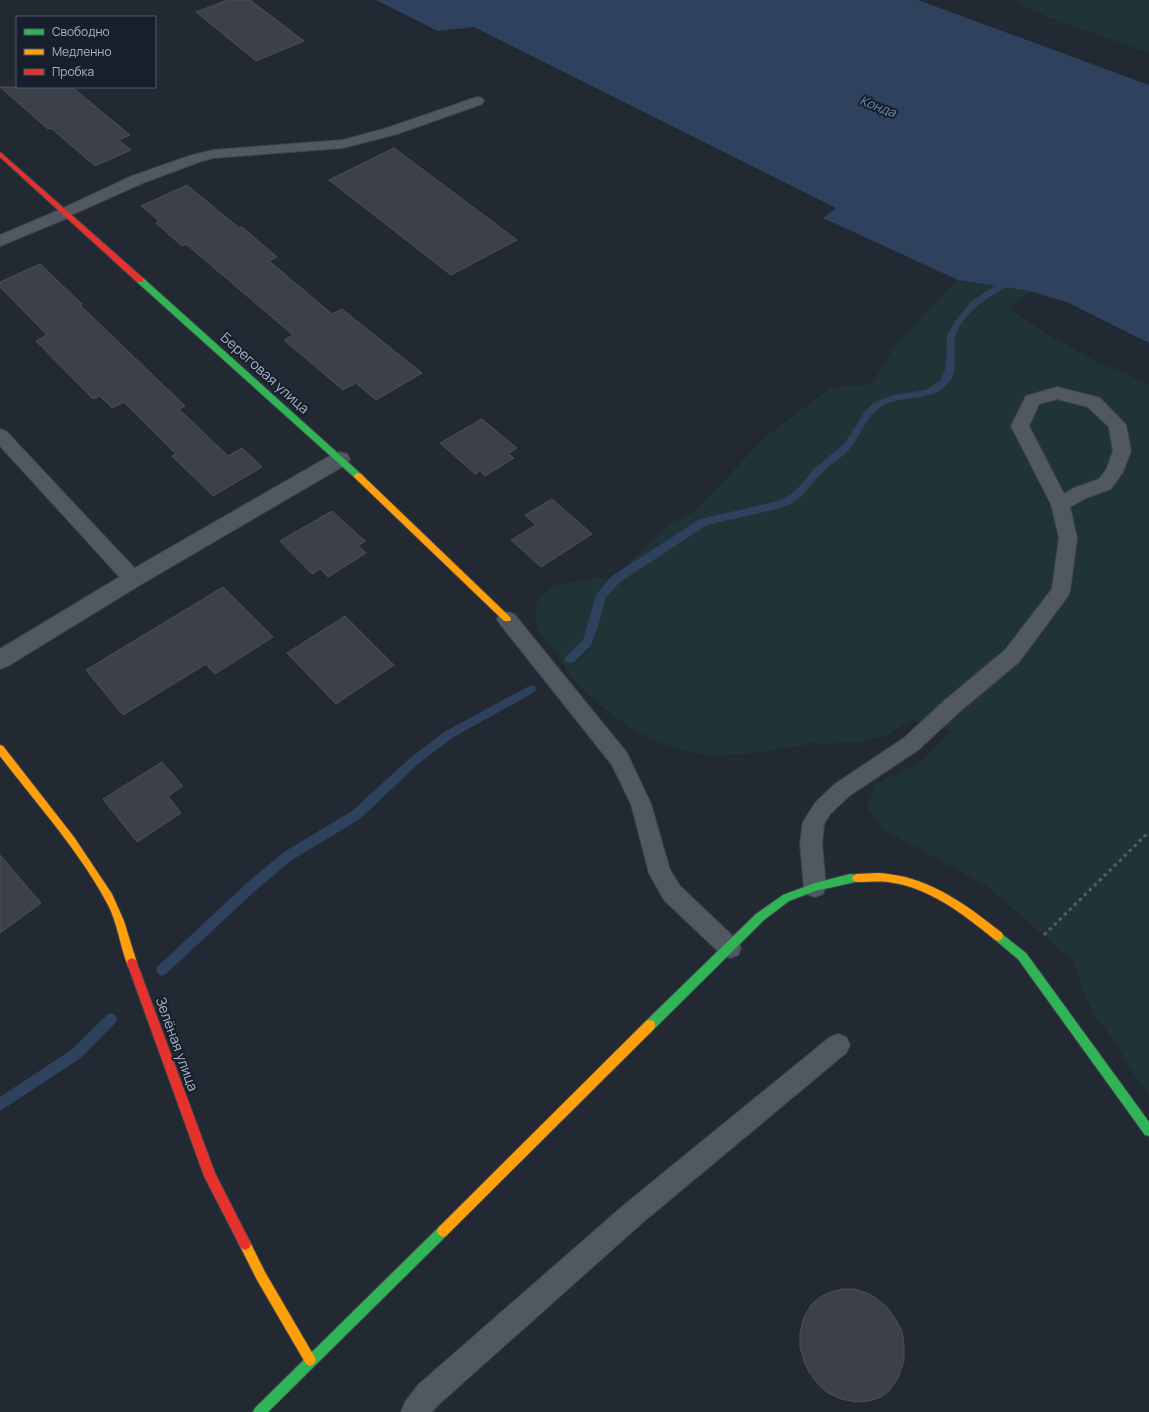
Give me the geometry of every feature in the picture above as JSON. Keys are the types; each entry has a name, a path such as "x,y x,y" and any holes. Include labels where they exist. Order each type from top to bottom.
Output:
{"street":[{"name":"Береговая улица","path":"0,154 340,459 507,619"},
{"path":"0,241 64,213"},
{"path":"0,660 134,579 340,459"},
{"name":"Зелёная улица","path":"0,749 81,855 109,897 120,920 130,958 210,1176 261,1276 310,1360"},
{"path":"259,1412 760,917 786,898 815,887 850,878 888,878 927,888 968,912 1022,956 1149,1131"}],"lane":[{"path":"64,213 163,169 192,159 213,154 343,144 392,131 477,100"},
{"path":"815,887 811,844 814,822 823,808 842,790 911,744 1012,656 1061,591 1068,538 1059,505 1027,443 1020,426 1032,400 1057,393 1094,402 1117,425 1122,451 1114,472 1105,484 1080,493 1059,505"},
{"path":"0,435 134,579"},
{"path":"507,619 620,760 641,804 660,873 672,893 730,948"},
{"path":"415,1412 428,1395 633,1214 838,1045"}],"path":[{"path":"1022,956 1149,832"}],"green space":[{"path":"1012,0 1149,0 1149,53 1048,17"},
{"path":"958,280 1030,291 1009,309 1054,338 1096,361 1149,385 1149,1094 1133,1073 1116,1043 1095,1016 1082,989 1074,962 987,886 882,829 867,807 875,785 922,761 953,730 912,720 889,734 863,741 823,744 808,741 806,745 737,754 709,755 687,751 666,745 637,732 600,705 571,677 558,655 540,633 536,623 536,607 539,600 550,589 559,585 598,578 616,578 625,567 671,523 692,513 769,434 830,388 872,384 898,341"}],"water":[{"name":"Конда","path":"376,0 918,0 1149,85 1149,343 1069,303 1030,291 958,280 823,218 836,208 474,27 438,31"}],"building":[{"path":"228,0 250,0 304,41 256,61 196,12"},
{"path":"0,87 73,88 130,135 119,140 131,150 95,166 51,128 48,129"},
{"path":"394,148 517,240 451,275 329,180"},
{"path":"187,185 239,228 242,227 277,257 269,261 332,314 342,309 422,373 376,400 356,383 343,390 284,340 293,335 186,244 182,246 156,223 159,221 141,206"},
{"path":"40,264 82,304 80,305 185,406 179,409 228,456 242,448 262,467 213,496 172,456 176,454 124,402 112,408 100,396 93,399 36,341 47,335 0,287 0,282"},
{"path":"482,419 517,448 508,454 514,458 485,476 480,471 475,474 440,443"},
{"path":"552,499 592,534 541,567 511,540 536,525 525,515"},
{"path":"332,511 365,541 358,546 366,553 328,577 320,569 312,574 280,541"},
{"path":"223,587 273,637 215,674 206,664 123,715 86,670"},
{"path":"345,616 394,665 336,704 287,653"},
{"path":"162,762 183,786 168,796 181,813 137,842 103,799"},
{"path":"0,855 41,903 0,933"},
{"path":"842,1289 855,1289 876,1298 886,1306 902,1331 904,1361 898,1378 890,1390 881,1397 869,1401 856,1402 841,1399 828,1393 818,1384 809,1372 800,1347 800,1333 804,1317 811,1305 820,1297"}],"waterway":[{"path":"570,659 587,642 594,623 601,595 616,579 704,522 781,504 789,500 802,490 818,470 845,449 868,413 876,405 893,398 929,392 937,388 948,377 950,371 951,335 962,318 981,298 997,288 1013,281"},
{"path":"162,970 252,886 288,856 356,815 413,762 448,735 531,689"},
{"path":"0,1105 76,1054 111,1019"}],"traffic: fast":[{"path":"140,280 358,476"},
{"path":"650,1025 760,917 786,898 815,887 850,878 857,878"},
{"path":"998,936 1022,956 1149,1131"},
{"path":"259,1412 443,1231"}],"traffic: slow":[{"path":"358,476 507,619"},
{"path":"0,749 84,859 109,897 119,921 132,963"},
{"path":"857,878 888,878 919,886 947,899 998,936"},
{"path":"443,1231 650,1025"},
{"path":"245,1244 261,1276 310,1360"}],"traffic: jam":[{"path":"0,154 140,280"},
{"path":"132,963 210,1176 245,1244"}]}
